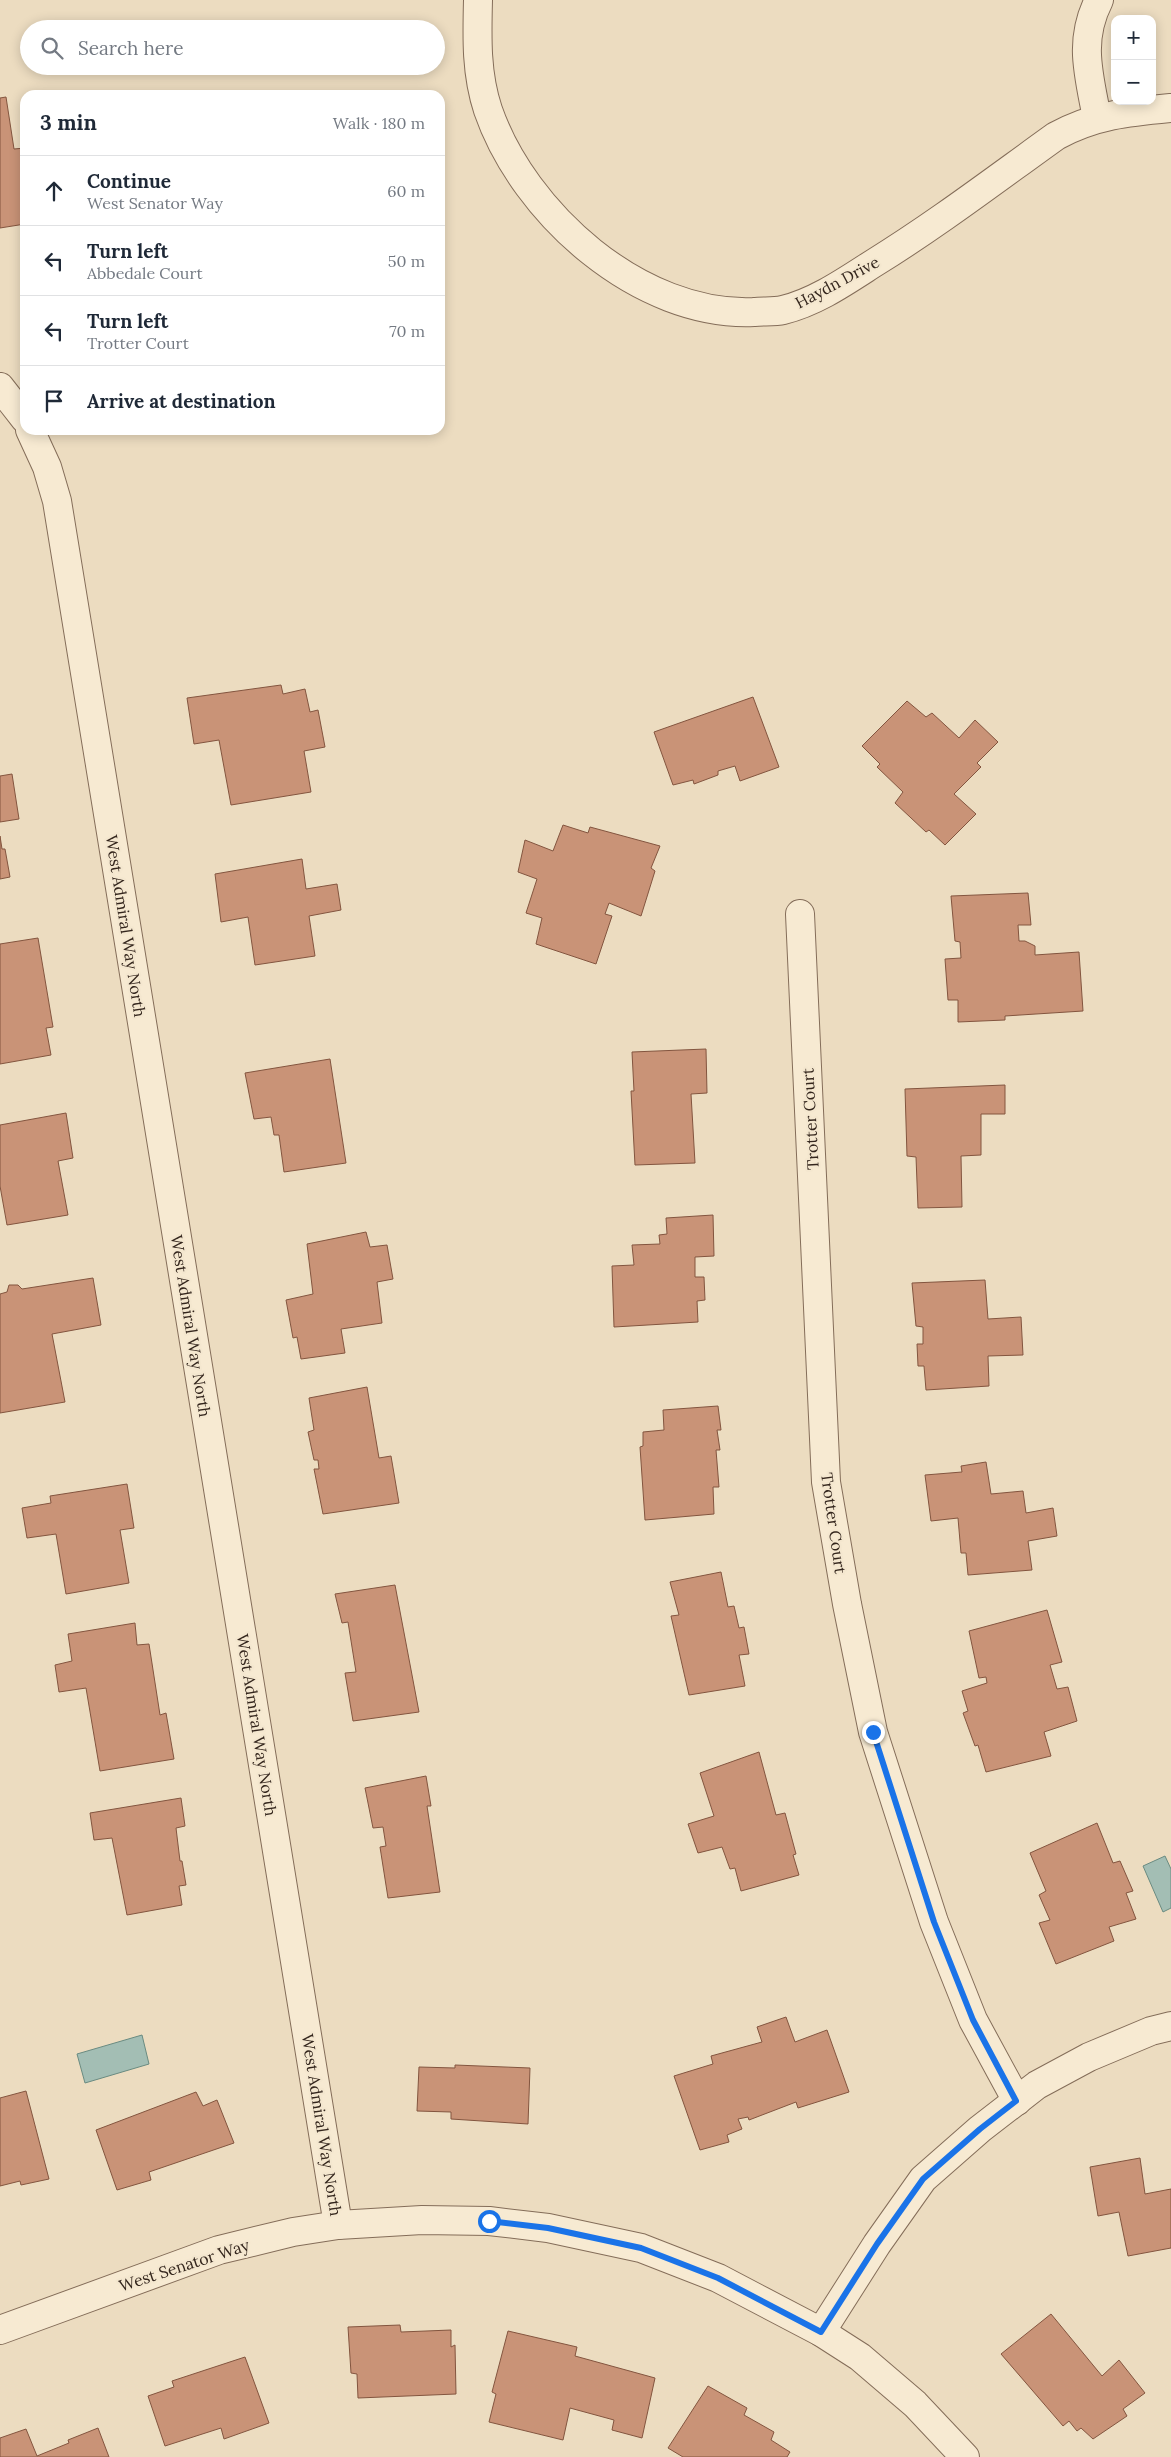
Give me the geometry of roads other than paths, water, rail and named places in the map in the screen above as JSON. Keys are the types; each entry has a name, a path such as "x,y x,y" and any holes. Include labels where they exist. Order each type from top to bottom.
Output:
{"street":[{"name":"Haydn Drive","path":"478,0 479,76 489,110 506,152 534,192 566,228 597,256 634,282 676,300 737,312 782,310 809,301 914,238 1056,136 1080,123 1124,112 1171,108"},
{"path":"1097,118 1086,60 1086,33 1099,0"},
{"path":"0,387 20,413"},
{"name":"West Admiral Way North","path":"32,435 47,467 57,501 338,2225"},
{"name":"Trotter Court","path":"800,914 826,1482 847,1604 873,1732 934,1922 973,2020 1016,2101"},
{"path":"821,2332 877,2244 923,2179 980,2129 1037,2085 1088,2057 1151,2031 1171,2026"},
{"name":"West Senator Way","path":"0,2330 219,2250 293,2232 338,2225 422,2220 489,2221 548,2228 641,2248 718,2278 821,2332 860,2357 915,2404 965,2457"}]}
